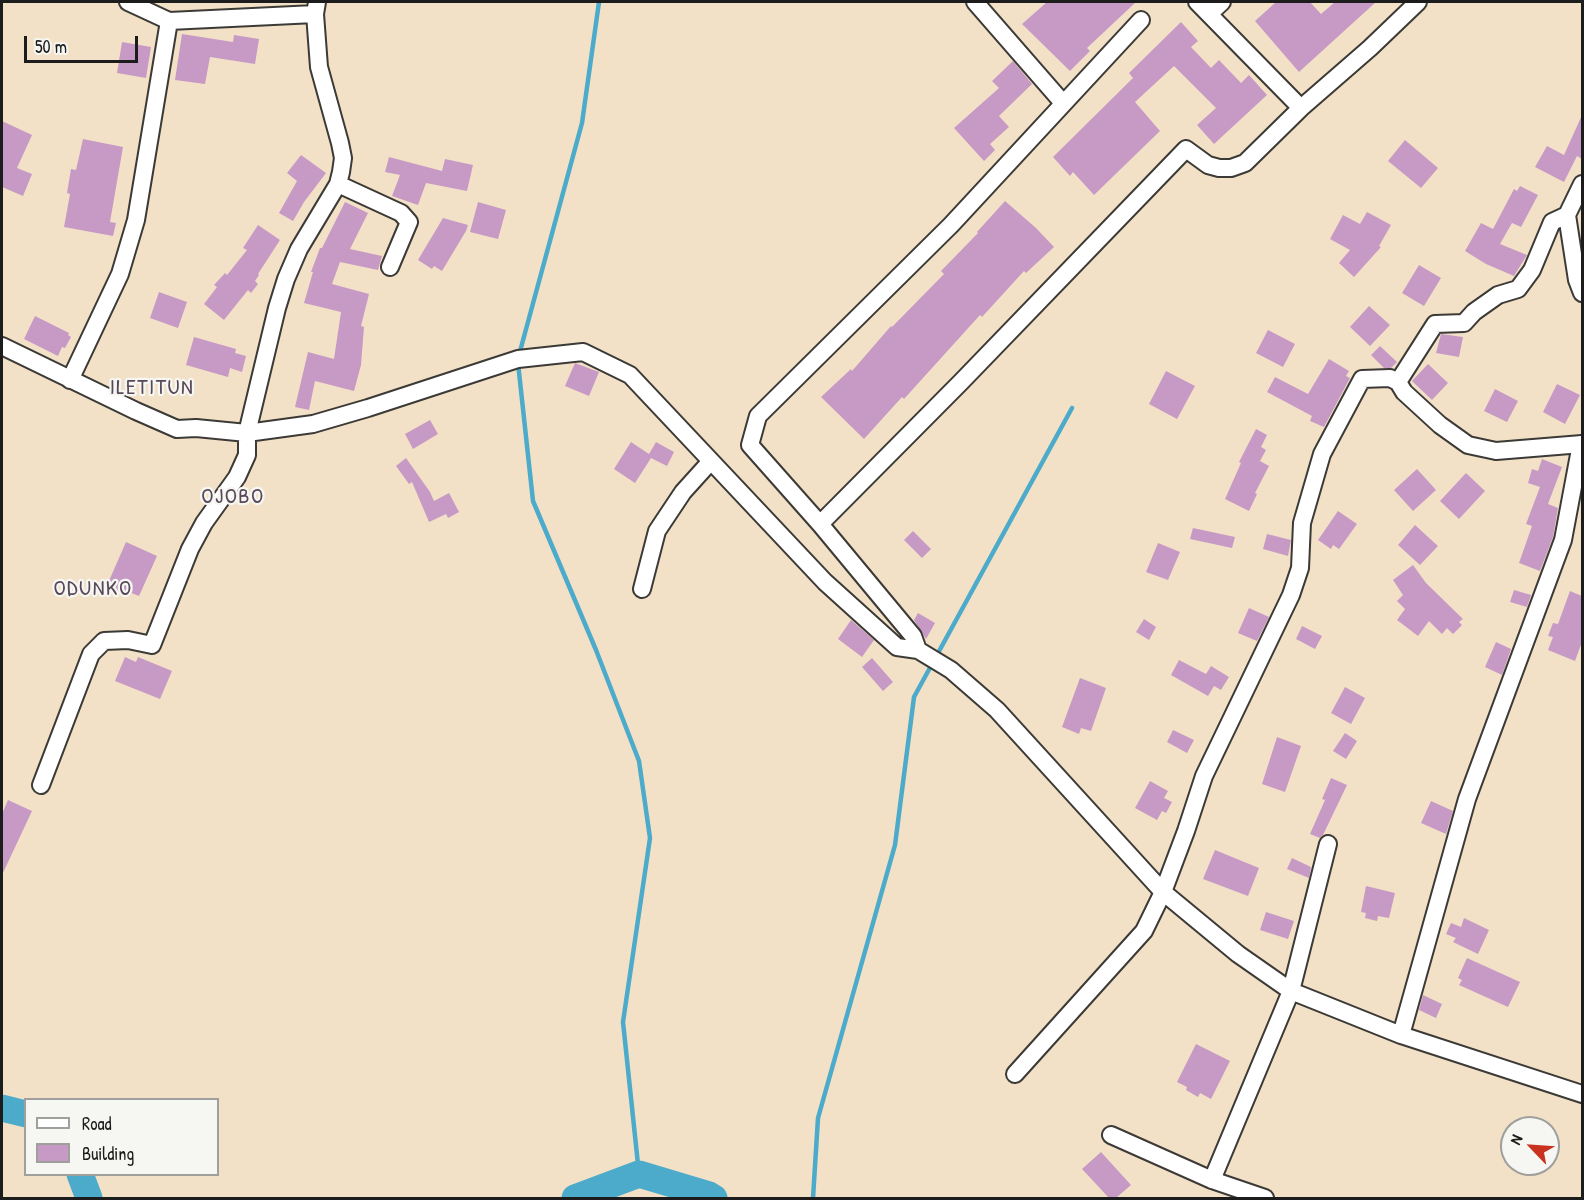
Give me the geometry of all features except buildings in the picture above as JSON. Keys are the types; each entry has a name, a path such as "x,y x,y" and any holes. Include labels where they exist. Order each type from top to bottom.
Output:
{"street":[{"path":"41,786 91,654 104,641 128,640 152,645 190,549 204,523 237,477 247,455 247,433 286,279 299,249 338,184 343,158 318,67 316,8 169,21 128,2"},
{"path":"975,2 1063,103"},
{"path":"1222,2 1203,8 1301,108"},
{"path":"820,524 1186,149 1208,165 1219,168 1231,168 1245,163 1301,108 1370,48 1418,2"},
{"path":"925,653 820,524 750,445 758,416 951,225 1141,20"},
{"path":"70,380 120,274 136,220 169,21"},
{"path":"338,184 401,213 409,222 390,267"},
{"path":"1582,184 1567,215 1577,280 1582,293"},
{"path":"1398,382 1435,324 1464,323 1474,312 1498,294 1518,289 1532,270 1552,222 1567,215"},
{"path":"2,346 177,429 196,428 247,433 313,424 518,360 583,352 630,375 825,582 877,630 897,647 925,653 951,670 998,710 1162,892 1238,954 1291,991 1401,1035 1582,1094"},
{"path":"1015,1074 1144,931 1186,831 1204,776 1291,595 1300,568 1302,523 1322,454 1362,379 1390,378 1398,382 1404,392 1440,425 1468,446 1496,451 1582,444 1563,540 1467,799 1401,1035"},
{"path":"642,589 657,531 683,492 711,461"},
{"path":"1212,1180 1291,991 1328,844"},
{"path":"1110,1135 1212,1180 1265,1198"}],"waterway":[{"path":"519,355 582,123 599,2"},
{"path":"518,363 533,501 596,650 639,761 650,838 623,1022 639,1174"},
{"path":"813,1198 818,1118 895,845 914,697 1072,408"},
{"path":"2,1108 24,1114"},
{"path":"575,1198 639,1174 714,1198"},
{"path":"81,1176 89,1198"}],"district":[{"name":"ILETITUN","path":"152,388"},
{"name":"OJOBO","path":"233,497"},
{"name":"ODUNKO","path":"93,589"}]}
